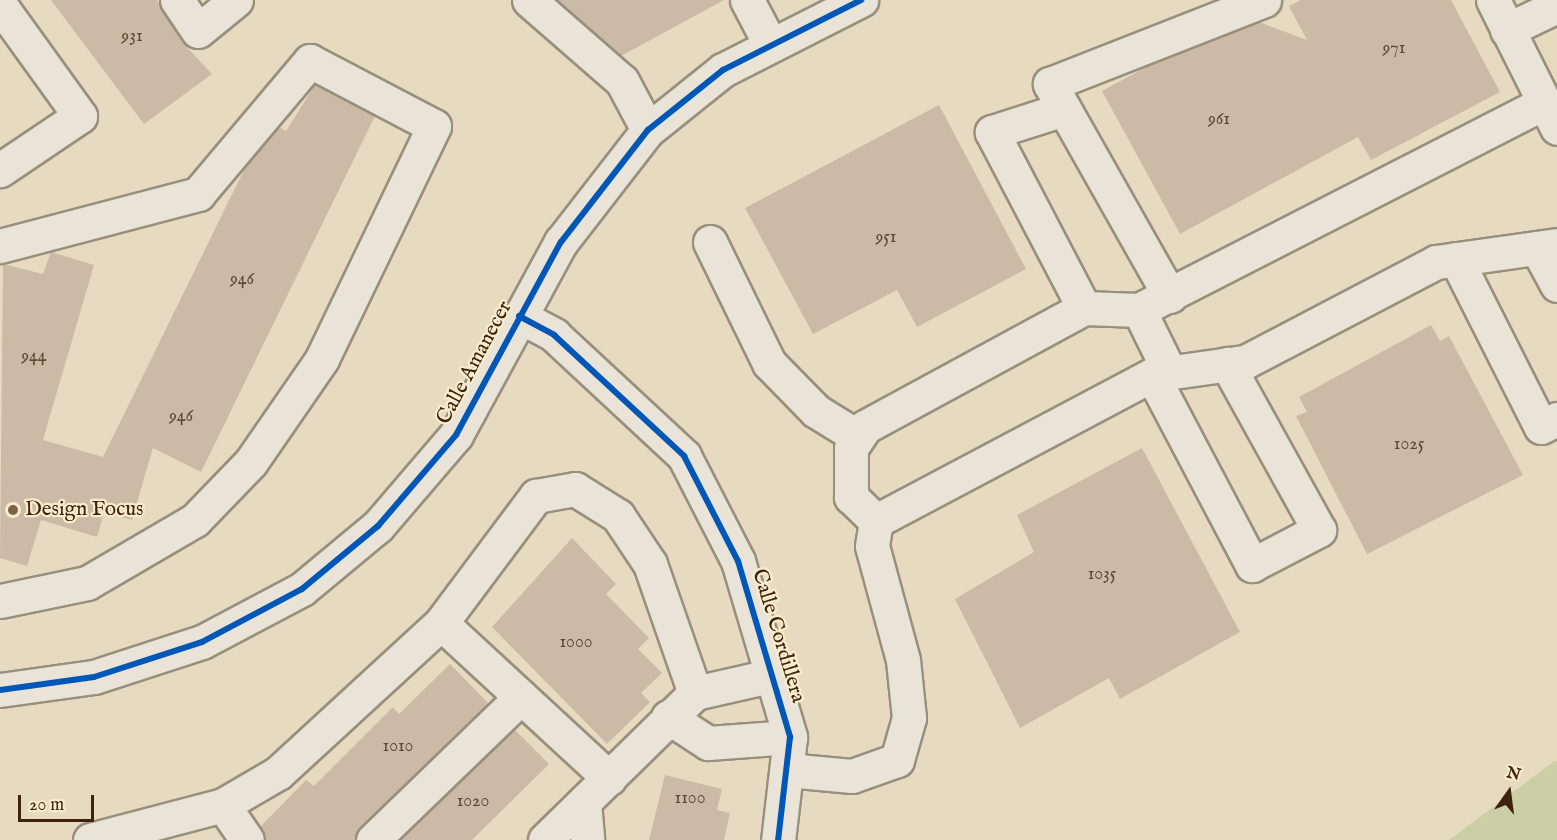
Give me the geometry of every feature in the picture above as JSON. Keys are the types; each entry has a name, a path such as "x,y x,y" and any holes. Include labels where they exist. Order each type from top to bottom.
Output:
{"street":[{"path":"177,0 198,31 236,0"},
{"path":"529,0 622,81 648,130"},
{"path":"747,0 770,44"},
{"name":"Calle Amanecer","path":"0,690 94,677 202,642 302,589 378,526 456,435 561,242 648,130 723,70 770,44 861,0"},
{"path":"1170,296 1050,84 1264,0"},
{"path":"876,521 851,496 851,448 865,427 1084,308 1139,310 1550,116 1493,0"},
{"path":"0,5 80,116 0,170"},
{"path":"1507,30 1557,6"},
{"path":"0,246 198,194 310,62 434,126 322,359 251,462 195,520 87,583 0,601"},
{"path":"1064,109 992,132 1084,308"},
{"path":"710,242 769,363 816,411 858,437"},
{"path":"876,521 1161,373 1245,362 1436,262 1547,246 1557,285"},
{"path":"1456,260 1541,427 1557,419"},
{"path":"1139,310 1161,373 1252,565 1319,530 1227,364"},
{"name":"Calle Cordillera","path":"519,316 554,335 684,456 738,561 774,675 790,737 778,840"},
{"path":"90,840 223,805 278,773 441,623 536,496 575,489 618,516 650,564 695,693"},
{"path":"787,770 852,776 897,760 909,718 903,660 872,546 876,521"},
{"path":"441,623 609,778"},
{"path":"545,840 695,693 774,675"},
{"path":"373,840 521,697"},
{"path":"668,717 708,743 790,737"},
{"path":"584,802 587,840"},
{"path":"223,805 247,840"}],"green space":[{"path":"1557,761 1557,840 1449,840 1553,762"}],"building":[{"path":"51,0 157,0 182,42 212,74 144,124"},
{"path":"558,0 724,0 621,56"},
{"path":"1301,0 1451,0 1500,92 1371,160 1358,137 1180,234 1102,91 1150,65 1259,22 1307,40 1289,6"},
{"path":"315,85 375,116 201,472 153,448 132,520 104,512 97,537 41,520 27,566 0,558 3,264 43,274 51,252 94,265 43,440 103,457 245,168 279,127 286,131"},
{"path":"939,105 1026,269 917,327 897,290 813,334 745,208"},
{"path":"1431,325 1440,341 1449,336 1523,475 1367,554 1296,416 1307,412 1299,397"},
{"path":"1142,448 1240,632 1120,699 1109,678 1020,728 955,599 1034,552 1017,515"},
{"path":"572,538 616,584 606,594 649,638 638,649 662,673 641,693 650,702 607,744 492,627"},
{"path":"450,664 488,703 360,827 355,840 266,840 261,826 306,780 314,786 393,707 399,714"},
{"path":"514,729 549,764 472,840 400,840"},
{"path":"665,775 722,789 717,810 730,813 724,840 649,840"}],"cycle path":[{"path":"0,690 94,677 202,642 302,589 378,526 456,435 561,242 648,130 723,70 861,0"},
{"path":"519,316 554,335 684,456 738,561 790,737 778,840"}],"place":[{"name":"Design Focus","path":"13,510"}]}
